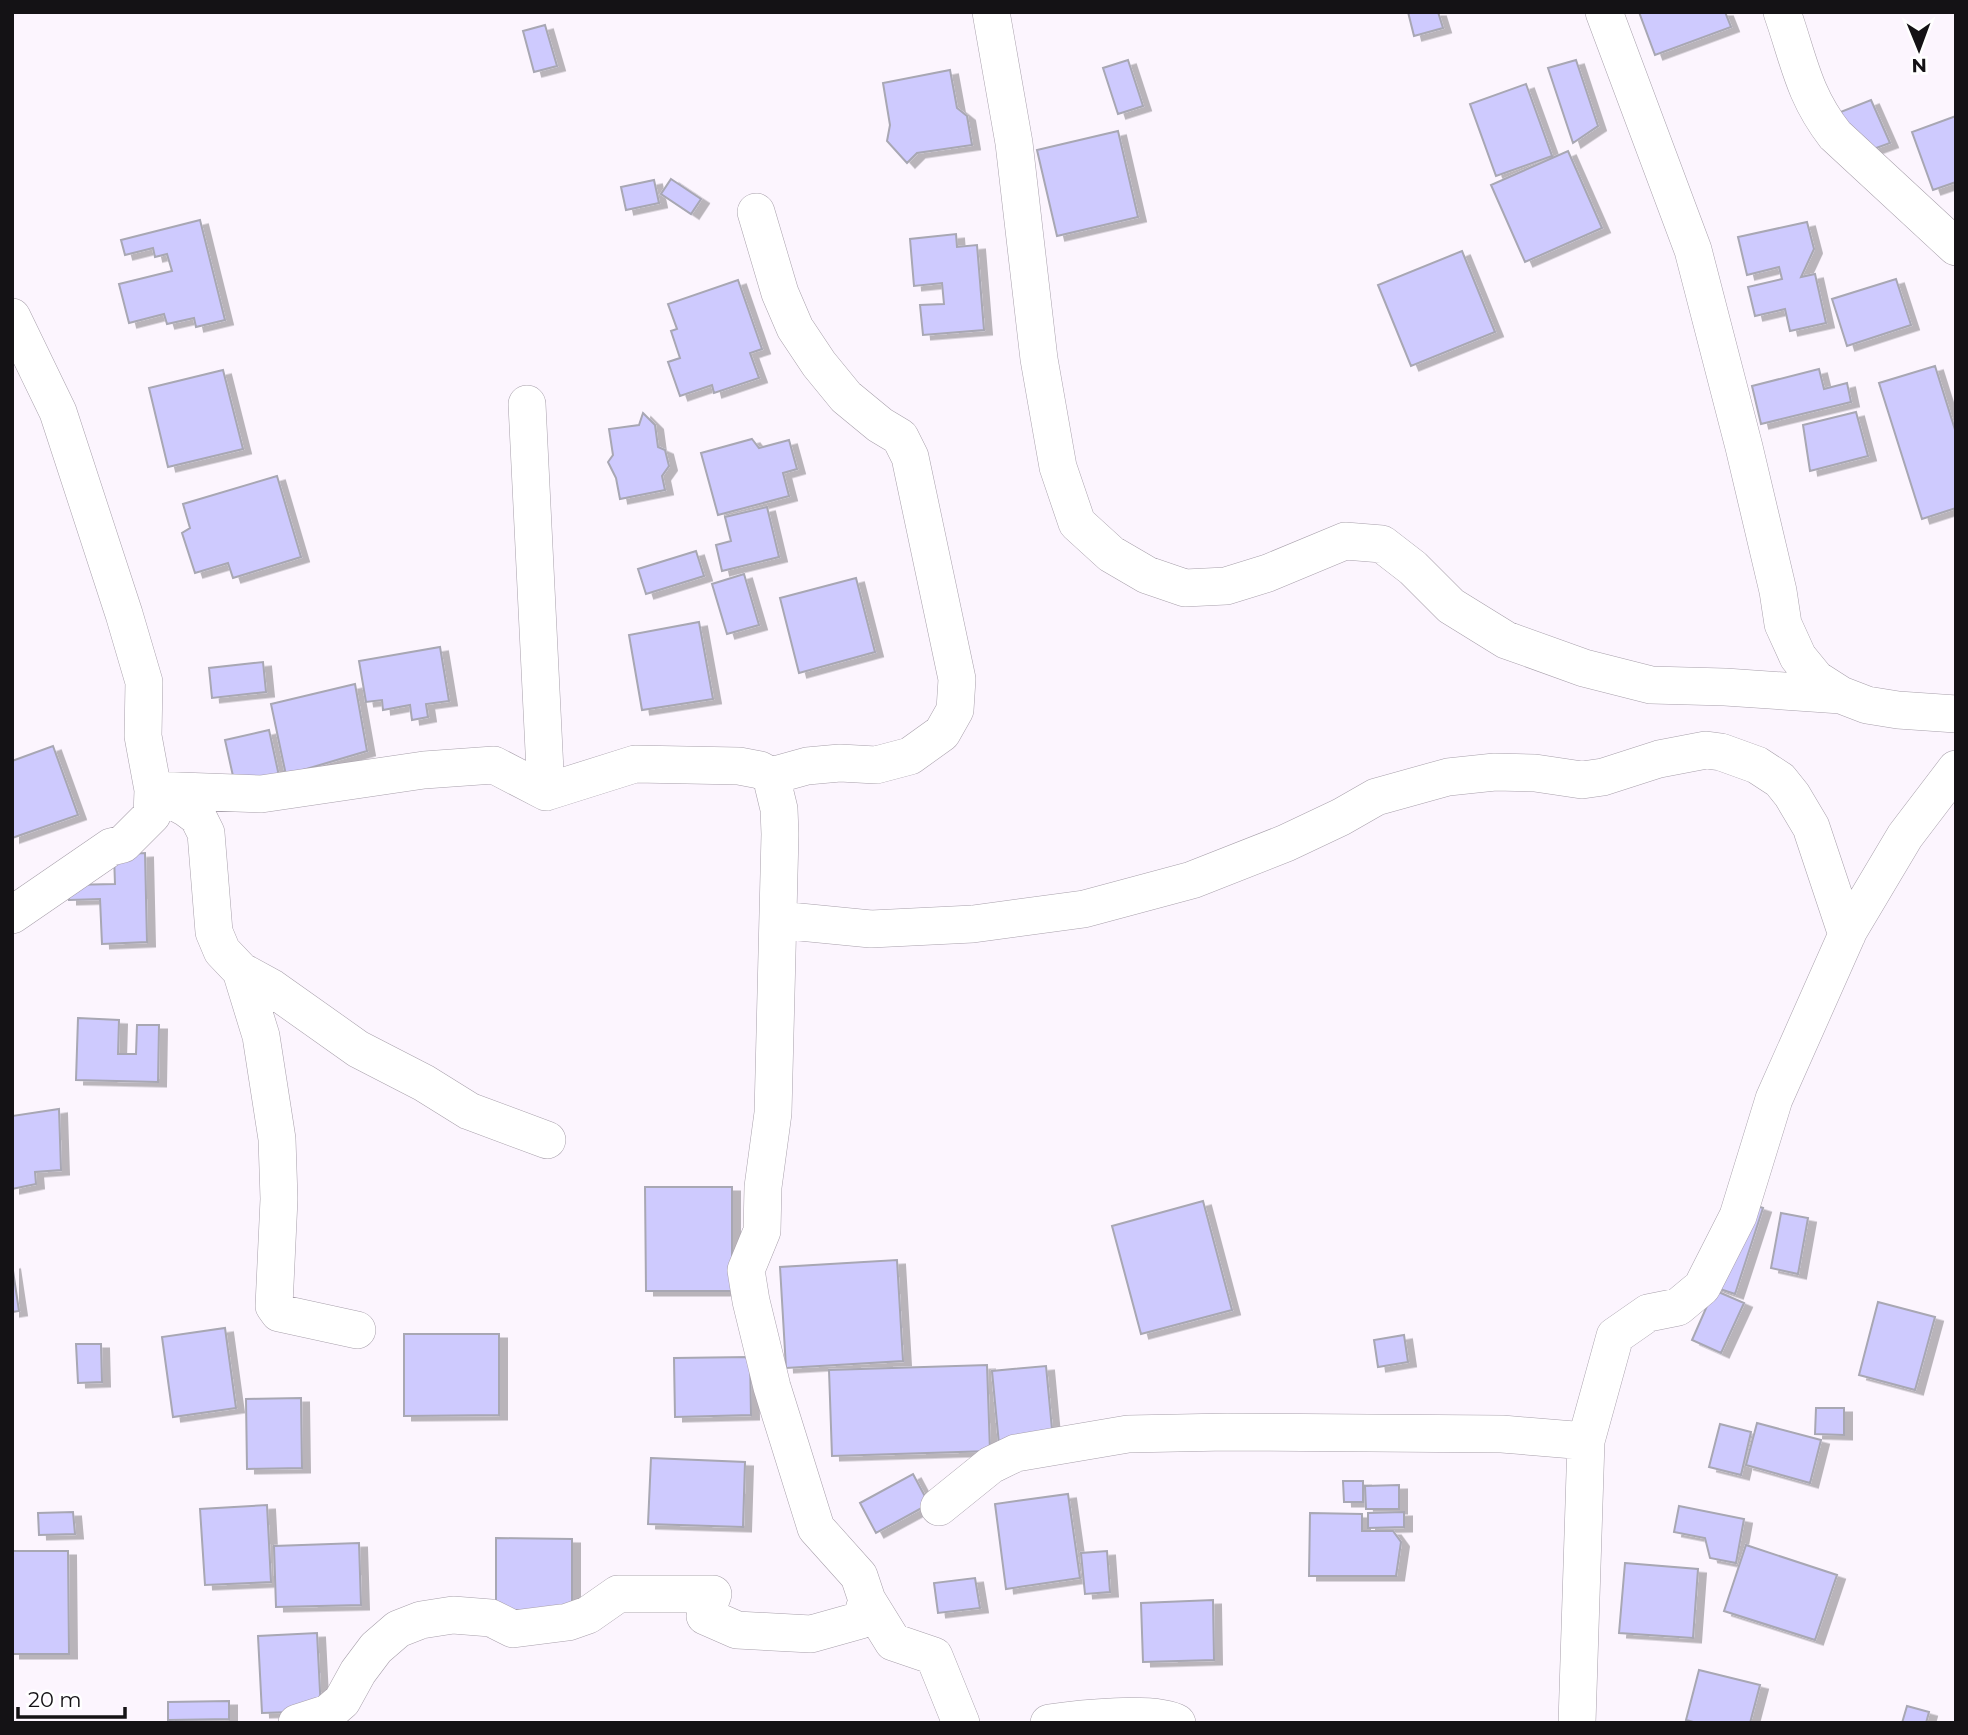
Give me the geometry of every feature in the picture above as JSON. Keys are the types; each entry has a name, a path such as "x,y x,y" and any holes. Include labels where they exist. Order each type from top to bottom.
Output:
{"street":[{"path":"991,12 1014,143 1039,359 1058,467 1077,523 1111,554 1147,575 1185,588 1226,586 1268,573 1345,541 1382,544 1413,568 1451,606 1506,640 1584,668 1650,685 1841,695"},
{"path":"1604,12 1693,250 1744,447 1778,591 1783,624 1798,657 1816,679 1841,695 1867,705 1956,715"},
{"path":"1782,12 1801,76 1820,116 1843,143 1956,247"},
{"path":"153,790 261,794 424,770 494,765 546,792 635,764 739,766 760,770 771,776 807,766 840,763 876,765 910,756 942,733 955,710 957,679 910,457 900,437 880,425 846,397 794,328 780,293 756,212"},
{"path":"12,317 58,412 124,614 144,682 143,736 153,790 152,815 124,844 111,847 12,915"},
{"path":"527,404 546,792"},
{"path":"779,920 871,929 973,925 1084,909 1192,880 1286,843 1376,797 1448,777 1495,772 1535,773 1582,780 1604,777 1659,759 1706,750 1721,752 1757,765 1780,780 1793,795 1811,827 1847,935"},
{"path":"1577,1723 1586,1441 1615,1336 1648,1313 1678,1307 1702,1287 1738,1216 1774,1099 1847,935 1905,836 1956,769"},
{"path":"771,776 779,809 779,920 773,1027 773,1113 763,1187 762,1231 746,1270 760,1342 816,1528 859,1576 867,1600 893,1642 934,1656 961,1723"},
{"path":"153,790 186,807 198,817 206,833 214,932 222,951 241,971 272,988 358,1049 424,1083 469,1111 547,1140"},
{"path":"241,971 261,1035 277,1139 279,1199 274,1306 279,1313 357,1330"},
{"path":"939,1507 991,1465 1016,1453 1128,1434 1502,1434 1586,1441"},
{"path":"297,1723 328,1713 342,1701 358,1672 376,1648 398,1629 421,1620 453,1615 491,1618 513,1629 568,1622 588,1615 618,1594 713,1594 705,1616 737,1630 811,1634 861,1620 867,1600"},
{"path":"1049,1723 1078,1718 1161,1717 1177,1723"}],"building":[{"path":"1408,12 1438,12 1443,28 1414,36"},
{"path":"1639,12 1725,12 1731,27 1655,55"},
{"path":"545,25 557,66 534,72 523,31"},
{"path":"1128,60 1143,106 1118,114 1103,68"},
{"path":"1576,60 1598,126 1573,143 1548,68"},
{"path":"950,70 957,108 967,116 972,145 917,153 907,163 887,141 890,125 883,83"},
{"path":"1526,84 1552,156 1496,176 1470,104"},
{"path":"1871,100 1890,143 1857,155 1838,113"},
{"path":"1956,116 1956,182 1933,190 1912,132"},
{"path":"1118,131 1138,217 1057,236 1037,150"},
{"path":"1568,151 1602,228 1525,262 1491,185"},
{"path":"671,179 701,199 691,214 661,194"},
{"path":"654,180 659,203 626,210 621,187"},
{"path":"200,220 225,320 196,327 194,318 167,324 164,314 129,323 119,284 172,271 167,254 155,257 153,248 125,255 121,240"},
{"path":"1807,222 1814,249 1801,277 1815,274 1826,323 1790,331 1785,309 1755,316 1748,287 1782,279 1779,267 1747,275 1738,237"},
{"path":"956,234 957,247 977,245 984,330 923,335 920,305 944,304 942,283 914,286 910,239"},
{"path":"1462,251 1495,332 1411,366 1378,285"},
{"path":"1896,279 1911,325 1847,346 1832,299"},
{"path":"738,280 762,349 750,353 759,378 714,393 712,385 680,396 668,362 680,358 671,331 677,329 668,304"},
{"path":"1935,366 1956,433 1956,508 1922,519 1879,383"},
{"path":"1819,369 1824,389 1847,383 1851,402 1761,424 1752,386"},
{"path":"223,370 243,449 168,467 149,388"},
{"path":"1856,412 1868,456 1810,471 1803,425"},
{"path":"643,413 655,425 658,447 665,450 669,466 662,476 665,490 620,499 616,478 608,462 613,455 609,429 639,425"},
{"path":"752,439 759,448 789,440 797,469 783,473 789,496 718,515 701,453"},
{"path":"277,476 301,557 233,578 228,563 195,573 182,533 190,528 183,504"},
{"path":"767,507 779,557 722,571 716,545 731,541 725,517"},
{"path":"696,551 704,576 646,594 638,569"},
{"path":"744,574 759,625 727,634 712,584"},
{"path":"856,578 875,652 799,673 780,598"},
{"path":"699,622 713,699 642,710 629,635"},
{"path":"440,647 449,701 426,704 428,717 412,720 410,705 383,710 382,700 366,702 359,661"},
{"path":"263,662 266,692 212,698 209,668"},
{"path":"355,684 367,751 286,775 271,704"},
{"path":"269,730 279,776 235,785 225,740"},
{"path":"53,746 78,815 12,838 12,761"},
{"path":"145,853 147,942 102,944 100,899 69,900 69,885 115,884 114,855"},
{"path":"78,1018 119,1020 118,1054 136,1054 137,1025 159,1025 158,1082 76,1080"},
{"path":"59,1109 61,1170 35,1172 36,1184 12,1189 12,1116"},
{"path":"645,1187 732,1187 732,1291 646,1291"},
{"path":"1738,1200 1763,1208 1735,1294 1711,1286"},
{"path":"1203,1201 1232,1310 1141,1334 1112,1226"},
{"path":"1781,1213 1808,1218 1798,1274 1771,1268"},
{"path":"897,1260 903,1361 786,1368 780,1267"},
{"path":"12,1264 19,1311 12,1312"},
{"path":"1714,1290 1744,1303 1721,1353 1692,1340"},
{"path":"1878,1302 1935,1317 1915,1390 1859,1375"},
{"path":"225,1328 236,1408 173,1417 162,1337"},
{"path":"404,1334 499,1334 499,1415 404,1416"},
{"path":"1404,1335 1408,1362 1378,1367 1374,1340"},
{"path":"76,1344 101,1344 102,1382 78,1383"},
{"path":"750,1357 751,1415 675,1417 674,1358"},
{"path":"987,1365 990,1451 832,1456 829,1370"},
{"path":"1046,1366 1053,1440 999,1444 992,1371"},
{"path":"301,1398 302,1468 247,1469 246,1399"},
{"path":"1816,1408 1844,1408 1844,1435 1815,1434"},
{"path":"1757,1423 1821,1440 1810,1483 1746,1465"},
{"path":"1720,1424 1751,1432 1741,1475 1709,1467"},
{"path":"651,1458 745,1462 743,1527 648,1524"},
{"path":"913,1474 929,1504 876,1533 860,1503"},
{"path":"1343,1481 1363,1481 1363,1502 1344,1502"},
{"path":"1399,1485 1399,1509 1366,1509 1365,1486"},
{"path":"1068,1494 1080,1578 1006,1589 995,1504"},
{"path":"267,1505 271,1582 205,1585 200,1509"},
{"path":"1679,1506 1744,1519 1736,1563 1710,1558 1705,1538 1674,1532"},
{"path":"73,1512 75,1534 39,1535 38,1513"},
{"path":"1404,1512 1404,1527 1368,1528 1368,1513"},
{"path":"1310,1513 1362,1514 1362,1531 1393,1531 1401,1542 1396,1576 1309,1576"},
{"path":"496,1538 572,1539 572,1610 496,1610"},
{"path":"359,1543 361,1605 276,1607 274,1546"},
{"path":"1746,1545 1837,1575 1815,1640 1724,1611"},
{"path":"12,1551 68,1551 69,1654 12,1654"},
{"path":"1107,1551 1110,1592 1085,1594 1081,1553"},
{"path":"1625,1563 1698,1569 1693,1638 1619,1633"},
{"path":"975,1578 980,1608 938,1613 934,1583"},
{"path":"1213,1600 1214,1660 1143,1662 1141,1603"},
{"path":"317,1633 321,1711 262,1713 258,1636"},
{"path":"1699,1670 1760,1685 1750,1723 1697,1723 1686,1720"},
{"path":"229,1701 229,1719 168,1720 168,1702"},
{"path":"1907,1706 1929,1712 1926,1723 1902,1723"}]}
